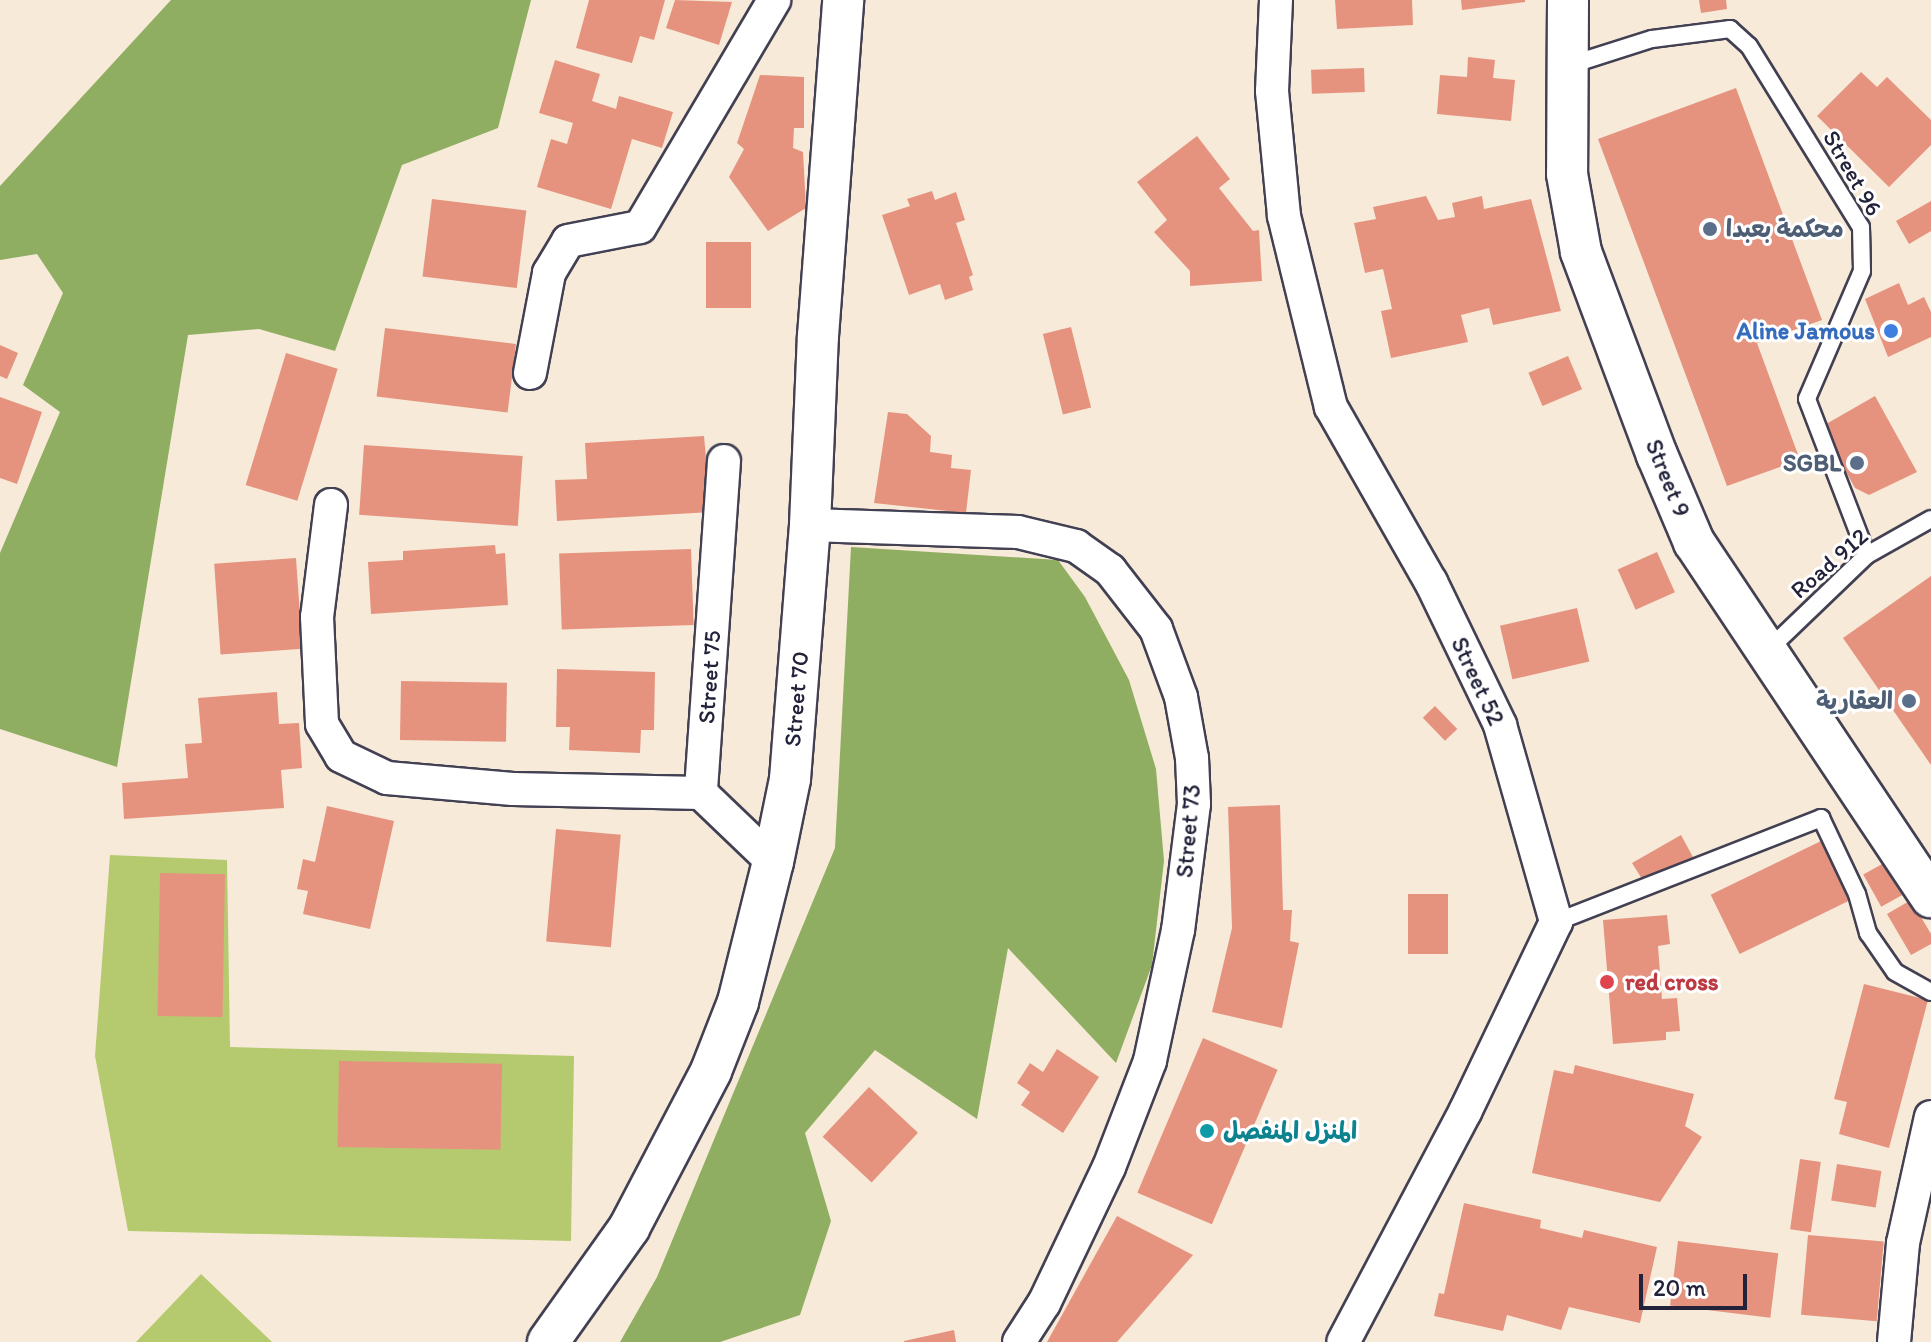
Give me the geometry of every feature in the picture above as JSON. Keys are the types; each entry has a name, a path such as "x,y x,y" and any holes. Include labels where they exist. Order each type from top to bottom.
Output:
{"street":[{"path":"530,373 549,273 568,241 640,227 774,0"},
{"name":"Street 70","path":"548,1342 629,1228 711,1071 738,1002 773,862 790,779 810,525 818,336 843,0"},
{"name":"Street 52","path":"1276,0 1272,91 1284,216 1331,407 1431,582 1500,725 1556,922"},
{"name":"Street 9","path":"1568,0 1567,174 1581,252 1694,542 1765,653 1931,897"},
{"name":"Street 75","path":"701,793 724,461"},
{"path":"331,505 317,617 322,724 341,756 387,778 513,789 701,793 773,862"},
{"name":"Street 73","path":"810,525 1018,532 1076,546 1110,570 1156,629 1181,697 1192,758 1194,804 1178,930 1150,1061 1109,1167 1019,1342"},
{"path":"1343,1342 1472,1100 1556,922"},
{"path":"1894,1342 1903,1243 1931,1117"}],"lane":[{"name":"Street 96","path":"1569,65 1652,39 1730,29 1749,46 1861,227 1862,271 1807,399 1867,555"},
{"name":"Road 912","path":"1765,653 1867,555 1931,519"},
{"path":"1556,922 1821,818 1857,894 1868,933 1895,972 1931,992"}],"green space":[{"path":"171,0 531,0 498,128 402,165 335,351 259,329 188,335 117,767 0,729 0,553 60,412 23,385 63,293 37,254 0,260 0,186"},
{"path":"851,547 1058,560 1085,597 1129,680 1156,769 1164,861 1152,965 1116,1063 1008,948 977,1119 875,1050 805,1133 831,1221 800,1315 720,1342 620,1342 657,1277 835,848"},
{"path":"110,855 227,860 230,1047 574,1056 571,1241 128,1231 95,1056"},
{"path":"201,1274 272,1342 136,1342"}],"building":[{"path":"589,0 665,0 654,40 640,36 632,63 576,48"},
{"path":"675,0 732,2 719,45 666,28"},
{"path":"1335,0 1412,0 1413,25 1337,29"},
{"path":"1461,0 1525,0 1525,2 1462,10"},
{"path":"1699,0 1726,0 1727,9 1701,13"},
{"path":"1468,57 1495,60 1493,78 1515,80 1511,121 1437,114 1440,75 1467,77"},
{"path":"555,60 600,74 592,101 616,109 619,96 673,112 662,148 632,139 611,209 537,187 551,139 567,144 573,123 539,113"},
{"path":"1364,68 1365,92 1312,94 1311,70"},
{"path":"1861,72 1877,87 1887,77 1931,120 1931,145 1889,187 1817,116"},
{"path":"760,75 804,77 804,128 794,128 793,148 803,152 806,208 768,231 729,177 744,149 737,143"},
{"name":"محكمة بعبدا","path":"1736,88 1822,320 1757,343 1800,460 1727,486 1598,139"},
{"path":"1197,136 1230,179 1219,188 1253,231 1259,230 1262,281 1190,286 1190,271 1154,232 1167,220 1137,182"},
{"path":"932,191 935,200 956,192 965,220 956,223 973,275 969,277 973,290 945,300 940,284 909,295 882,215 910,206 907,199"},
{"path":"1426,196 1438,220 1455,217 1452,203 1482,196 1484,209 1531,199 1561,311 1493,325 1489,308 1461,315 1468,342 1391,358 1381,311 1392,309 1383,269 1365,273 1354,223 1376,219 1373,207"},
{"path":"432,199 526,211 517,288 422,276"},
{"path":"1931,201 1931,231 1909,244 1896,221"},
{"path":"706,242 751,242 751,308 706,308"},
{"path":"1899,283 1908,305 1924,297 1931,312 1931,337 1888,357 1865,299"},
{"path":"1071,327 1091,408 1063,415 1043,334"},
{"path":"385,328 516,344 508,413 377,396"},
{"path":"0,345 18,353 7,379 0,376"},
{"path":"286,353 338,369 297,501 246,485"},
{"path":"1568,356 1582,389 1542,406 1528,373"},
{"path":"1875,396 1917,472 1869,495 1855,488 1821,427"},
{"path":"0,397 42,412 17,484 0,478"},
{"path":"888,412 907,414 931,436 930,452 952,455 951,468 971,470 966,513 874,503"},
{"path":"704,436 711,512 557,521 555,480 587,479 585,443"},
{"path":"364,445 523,456 518,526 359,515"},
{"path":"495,545 496,554 505,553 508,605 371,614 368,562 403,560 403,551"},
{"path":"691,549 694,625 562,630 559,554"},
{"path":"1657,552 1675,592 1636,610 1618,569"},
{"path":"296,558 302,649 221,654 214,564"},
{"name":"العقارية","path":"1931,576 1931,765 1843,638"},
{"path":"1577,608 1589,662 1512,679 1500,626"},
{"path":"557,669 655,672 654,730 641,730 640,753 569,750 570,727 556,727"},
{"path":"401,681 507,683 506,742 400,740"},
{"path":"277,692 279,724 299,723 302,768 281,770 284,808 124,819 122,783 188,778 185,744 202,743 198,698"},
{"path":"1435,706 1457,729 1445,741 1423,718"},
{"path":"1280,805 1283,910 1292,910 1290,941 1299,943 1282,1028 1212,1012 1232,928 1228,807"},
{"path":"327,806 394,821 370,929 303,914 308,891 297,889 303,859 315,862"},
{"path":"556,829 621,835 611,947 546,942"},
{"path":"1681,835 1694,859 1642,879 1632,863"},
{"path":"1823,840 1852,899 1740,954 1711,895"},
{"path":"1893,858 1911,890 1881,907 1863,874"},
{"path":"160,873 225,874 222,1017 158,1016"},
{"path":"1408,894 1448,894 1448,954 1408,954"},
{"path":"1911,900 1931,934 1931,944 1911,955 1887,914"},
{"path":"1667,915 1670,944 1658,946 1662,999 1677,998 1680,1031 1666,1032 1666,1040 1613,1044 1603,920"},
{"path":"1864,984 1928,1000 1889,1148 1839,1134 1847,1102 1834,1099"},
{"name":"المنزل المنفصل","path":"1203,1038 1278,1070 1212,1224 1137,1193"},
{"path":"1057,1049 1099,1077 1063,1133 1021,1105 1030,1092 1017,1083 1030,1063 1043,1072"},
{"path":"339,1061 502,1064 500,1150 337,1147"},
{"path":"1575,1065 1694,1094 1685,1126 1702,1137 1660,1202 1532,1173 1554,1070 1573,1074"},
{"path":"869,1087 918,1133 872,1182 823,1137"},
{"path":"1800,1159 1821,1162 1811,1232 1790,1229"},
{"path":"1837,1164 1881,1171 1876,1208 1831,1201"},
{"path":"1464,1203 1541,1220 1540,1228 1582,1238 1584,1230 1657,1247 1640,1323 1569,1307 1561,1330 1507,1315 1503,1331 1434,1316 1439,1293 1444,1294"},
{"path":"1117,1216 1193,1255 1117,1342 1047,1342"},
{"path":"1808,1235 1884,1242 1877,1321 1801,1315"},
{"path":"1678,1241 1778,1253 1770,1318 1670,1306"},
{"path":"954,1330 956,1342 904,1342 904,1341"}],"place":[{"name":"محكمة بعبدا","path":"1710,229"},
{"name":"Aline Jamous","path":"1891,331"},
{"name":"SGBL","path":"1857,463"},
{"name":"العقارية","path":"1909,701"},
{"name":"red cross","path":"1607,982"},
{"name":"المنزل المنفصل","path":"1207,1131"}]}
